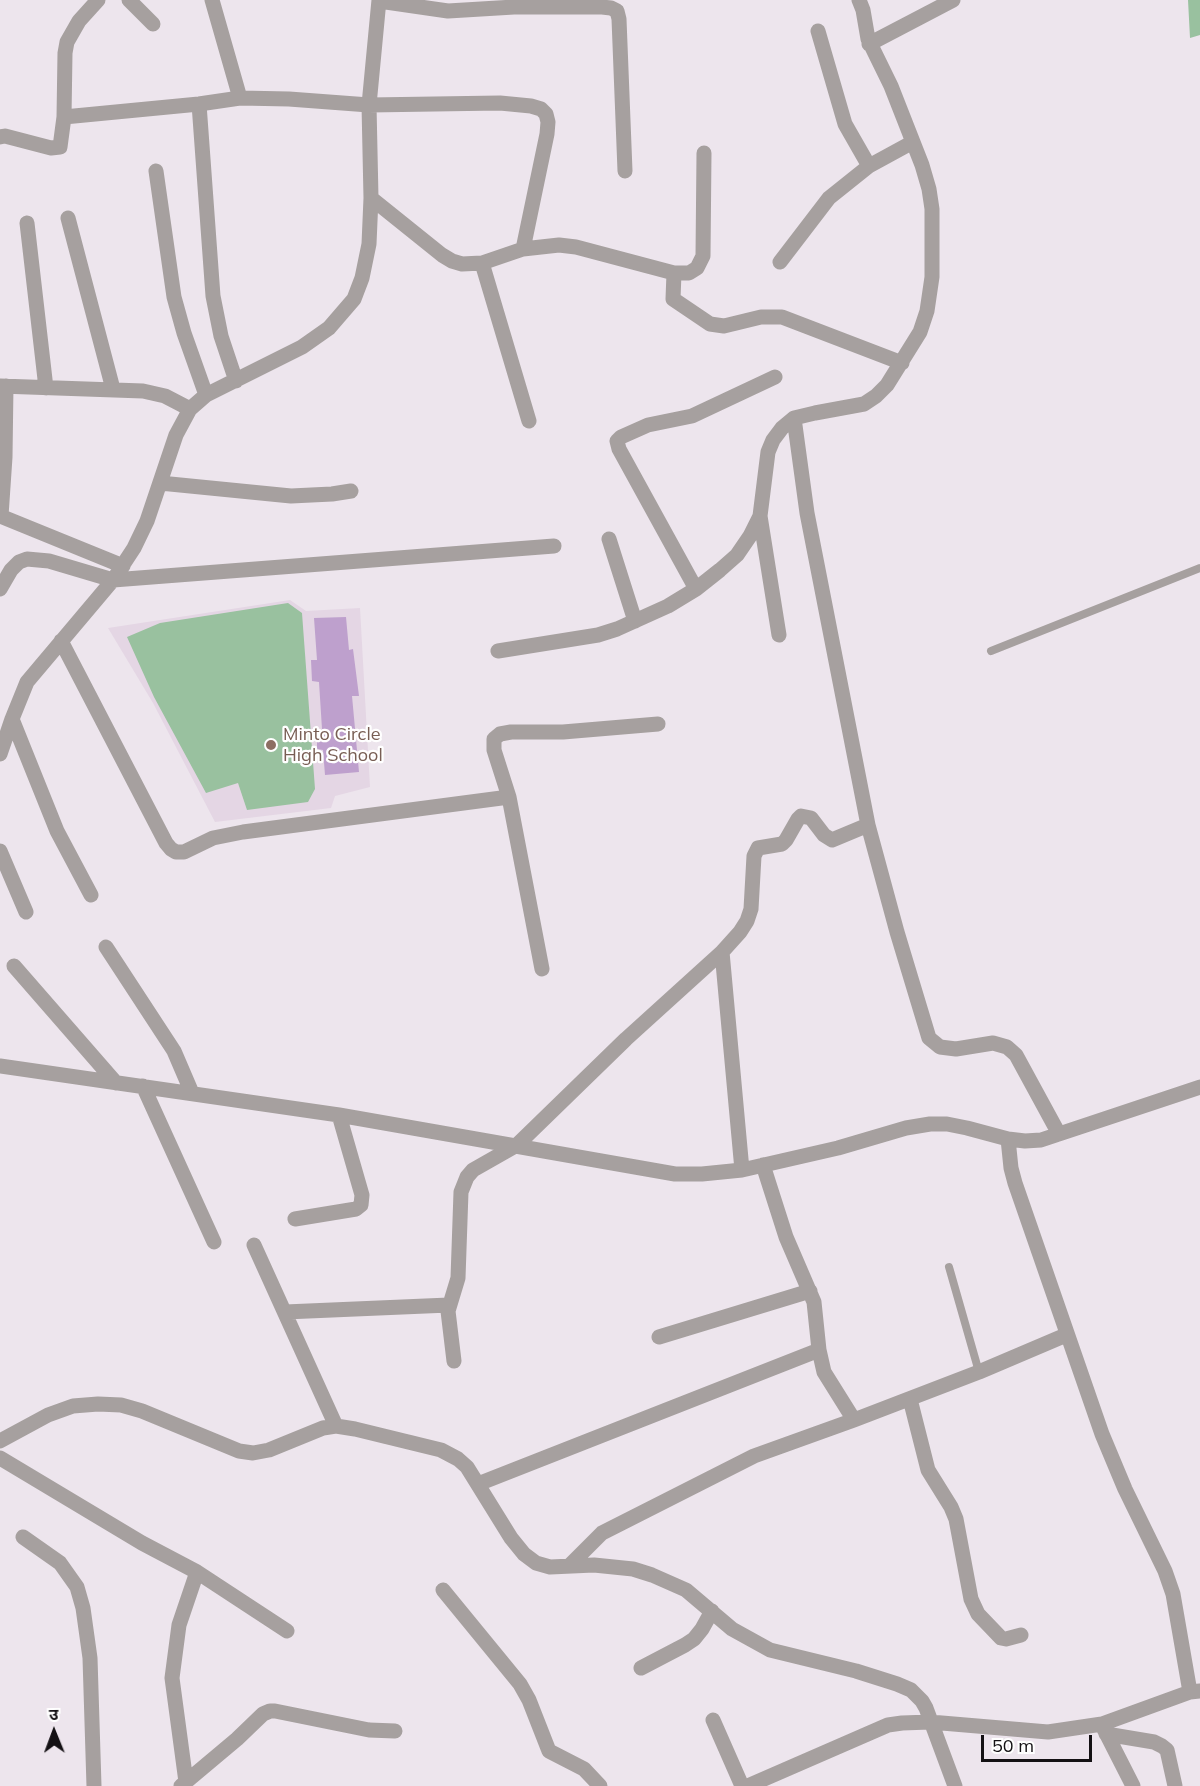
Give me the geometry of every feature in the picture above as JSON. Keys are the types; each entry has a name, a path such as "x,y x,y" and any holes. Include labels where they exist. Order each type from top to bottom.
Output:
{"street":[{"path":"0,137 5,136 56,149 60,147 64,117 65,53 68,42 80,21 98,0"},
{"path":"129,0 153,24"},
{"path":"212,0 240,98"},
{"path":"779,635 760,516 768,452 773,440 794,418 814,412 864,404 887,385 920,332 927,311 932,277 932,209 929,189 922,165 887,77 869,44 863,10 858,0"},
{"path":"869,44 953,0"},
{"path":"0,754 27,682 113,580 134,548 147,521 176,435 190,409 206,395 302,347 329,328 354,298 362,278 369,244 372,198 369,105 379,1 447,6 498,4 602,7 617,11 625,171"},
{"path":"818,31 845,124 869,166"},
{"path":"64,117 240,98 369,105 515,104 531,106 541,109 546,114 548,122 523,249"},
{"path":"199,104 213,296 221,336 236,381"},
{"path":"780,262 829,198 869,166 913,142"},
{"path":"372,198 442,255 462,264 482,263 523,249 559,244 674,273 689,273 697,268 704,256 704,153"},
{"path":"156,171 174,297 206,395"},
{"path":"68,218 113,389"},
{"path":"27,223 46,388"},
{"path":"482,263 529,421"},
{"path":"674,273 673,299 710,324 724,327 760,317 782,317 902,363"},
{"path":"696,589 619,449 617,441 648,425 685,419 775,377"},
{"path":"123,566 0,516 6,448 3,386 113,389 154,393 190,409"},
{"path":"794,418 807,513 868,825 929,1038 940,1047 956,1049 993,1043 1007,1047 1016,1055 1059,1134"},
{"path":"160,483 291,496 351,491"},
{"path":"498,651 617,629 668,606 696,589 737,555 760,516"},
{"path":"609,539 635,621"},
{"path":"0,589 11,570 19,562 27,559 49,561 113,580 554,546"},
{"path":"61,641 166,843 176,852 184,852 213,838 243,832 509,797"},
{"path":"12,719 57,831 91,895"},
{"path":"542,969 509,797 494,750 494,739 500,734 511,732 563,732 658,724"},
{"path":"454,1360 447,1317 458,1278 461,1192 467,1177 473,1170 516,1145 626,1039 722,952 740,932 751,909 754,856 758,848 782,844 801,816 811,818 824,835 832,840 868,825"},
{"path":"0,851 26,912"},
{"path":"106,947 174,1051 192,1093"},
{"path":"722,952 742,1170"},
{"path":"14,966 116,1083"},
{"path":"0,1066 339,1115 675,1174 742,1170 838,1148 906,1128 930,1124 947,1124 1008,1139 1041,1140 1200,1087"},
{"path":"143,1086 214,1242"},
{"path":"295,1219 356,1209 361,1205 362,1195 339,1115"},
{"path":"1008,1139 1015,1182 1066,1335 1111,1458 1169,1581 1195,1691 1104,1729"},
{"path":"763,1165 786,1238 810,1291 816,1313 821,1362 827,1378 854,1420"},
{"path":"254,1245 336,1426"},
{"path":"659,1337 810,1291"},
{"path":"285,1312 449,1305"},
{"path":"570,1565 591,1542 609,1529 754,1456 910,1399 1066,1335"},
{"path":"478,1484 819,1350"},
{"path":"910,1399 928,1470 956,1519 971,1599 978,1614 1001,1638 1021,1635"},
{"path":"0,1441 48,1415 72,1406 98,1404 142,1411 239,1451 252,1453 269,1450 323,1428 336,1426 441,1450 467,1467 512,1538 524,1554 536,1563 550,1566 594,1565 622,1568 652,1575 686,1590 732,1629 770,1650 856,1671 910,1690 922,1701 955,1786"},
{"path":"0,1458 142,1543 197,1572 287,1631"},
{"path":"23,1537 60,1563 77,1587 83,1608 90,1658 94,1786"},
{"path":"184,1784 172,1678 179,1625 197,1572"},
{"path":"443,1590 520,1684 529,1700 549,1751 584,1768 600,1786"},
{"path":"640,1668 694,1639 712,1611"},
{"path":"184,1784 237,1740 263,1714 270,1712 275,1711 369,1730 395,1731"},
{"path":"713,1720 742,1786"},
{"path":"748,1786 888,1725 930,1722 1048,1731 1104,1729 1154,1742 1167,1750 1175,1786"},
{"path":"1104,1729 1133,1786"}],"lane":[{"path":"992,651 1200,568"},
{"path":"949,1267 979,1372"}],"shaded area":[{"name":"Minto Circle High School","path":"290,600 306,611 360,608 370,787 335,796 331,808 215,822 153,703 108,628"}],"green space":[{"path":"1188,0 1200,0 1200,35 1190,38"},
{"name":"Minto Circle High School","path":"288,603 302,613 315,789 308,802 247,810 238,783 206,793 154,697 127,637 160,623"}],"building":[{"path":"346,617 349,650 353,649 359,696 352,696 359,772 325,775 323,750 317,749 317,730 322,729 319,682 312,681 311,660 317,660 314,618"}],"place":[{"name":"Minto Circle High School","path":"271,745"}]}
